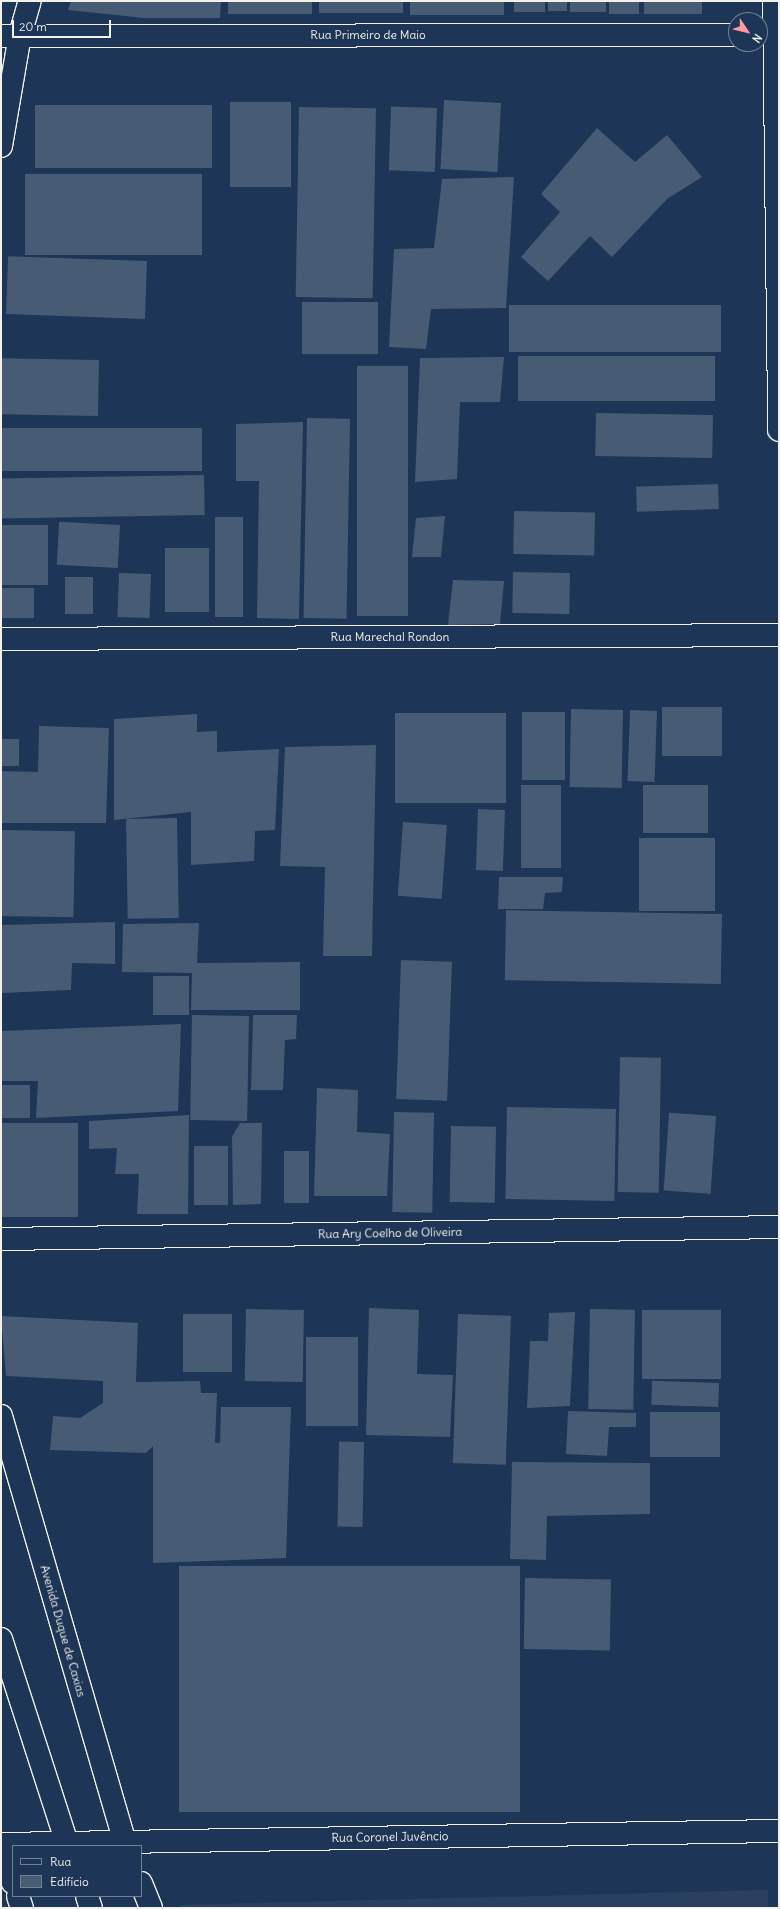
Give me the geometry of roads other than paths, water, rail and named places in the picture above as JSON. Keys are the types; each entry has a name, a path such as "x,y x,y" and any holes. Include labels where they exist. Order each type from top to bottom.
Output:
{"street":[{"path":"1,146 10,36 30,1"},
{"path":"774,1 771,35 779,430"},
{"name":"Rua Primeiro de Maio","path":"10,36 728,35"},
{"name":"Rua Marechal Rondon","path":"1,639 779,635"},
{"name":"Rua Ary Coelho de Oliveira","path":"1,1239 779,1228"},
{"name":"Avenida Duque de Caxias","path":"1,1416 126,1844"},
{"path":"1,1639 67,1845"},
{"name":"Rua Coronel Juvêncio","path":"1,1844 126,1844 779,1830"},
{"path":"1,1852 12,1880"},
{"path":"142,1886 151,1908"},
{"path":"18,1897 22,1908"},
{"path":"87,1897 91,1908"}]}
